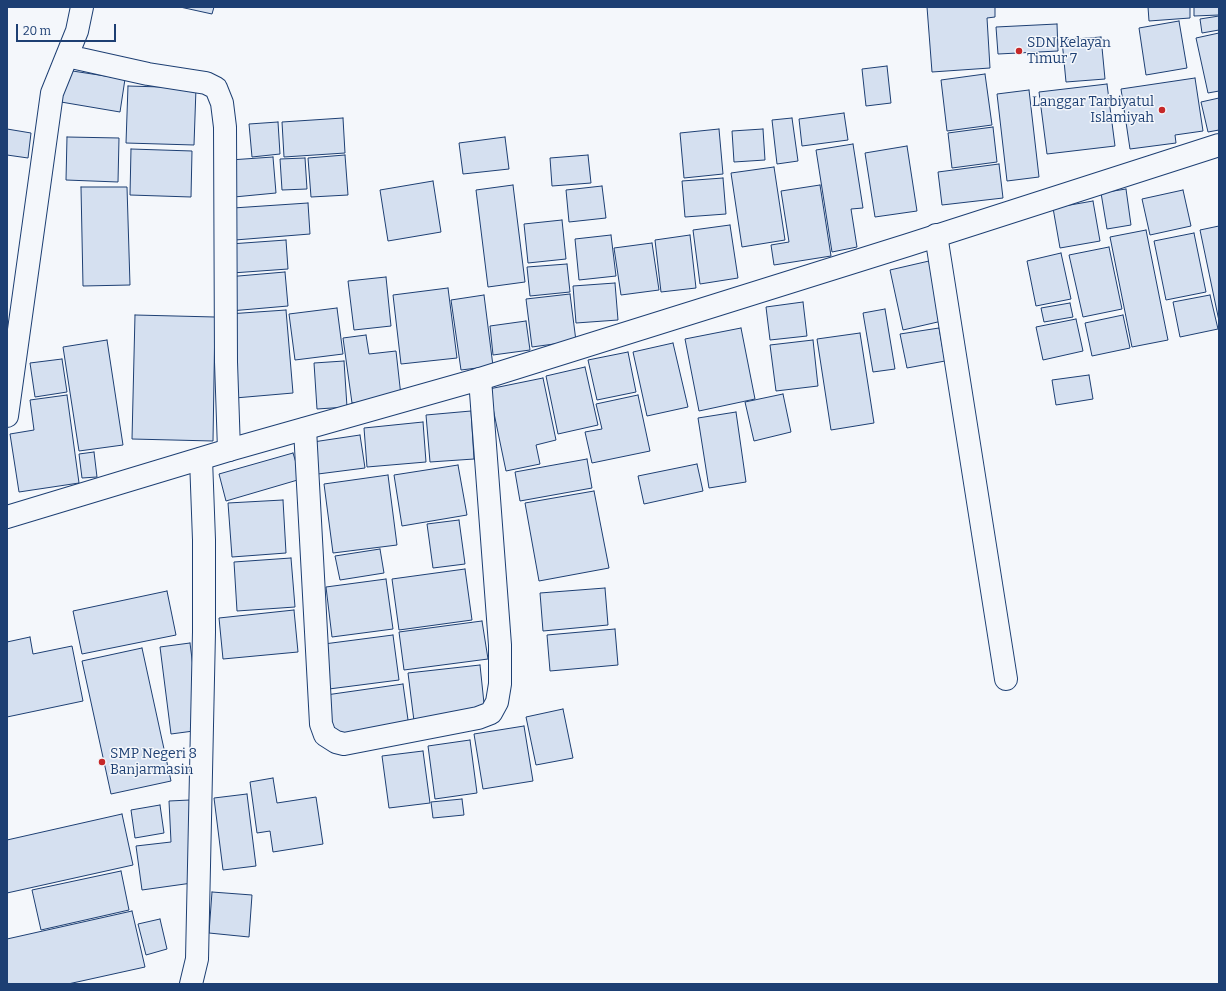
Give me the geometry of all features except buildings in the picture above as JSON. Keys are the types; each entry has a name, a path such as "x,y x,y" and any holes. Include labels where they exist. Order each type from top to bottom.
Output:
{"street":[{"path":"7,416 52,93 77,31 82,7"},
{"path":"67,56 148,74 206,83 216,88 222,103 225,127 226,362 229,450"},
{"path":"7,517 229,450 480,379 1219,145"},
{"path":"936,235 1006,679"},
{"path":"305,429 321,724 325,735 336,742 344,744 478,718 491,713 497,702 500,684 500,652 480,379"},
{"path":"191,984 197,959 204,632 204,540 201,459"}],"place":[{"name":"SDN Kelayan Timur 7","path":"1019,51"},
{"name":"Langgar Tarbiyatul Islamiyah","path":"1162,110"},
{"name":"SMP Negeri 8 Banjarmasin","path":"102,762"}]}
